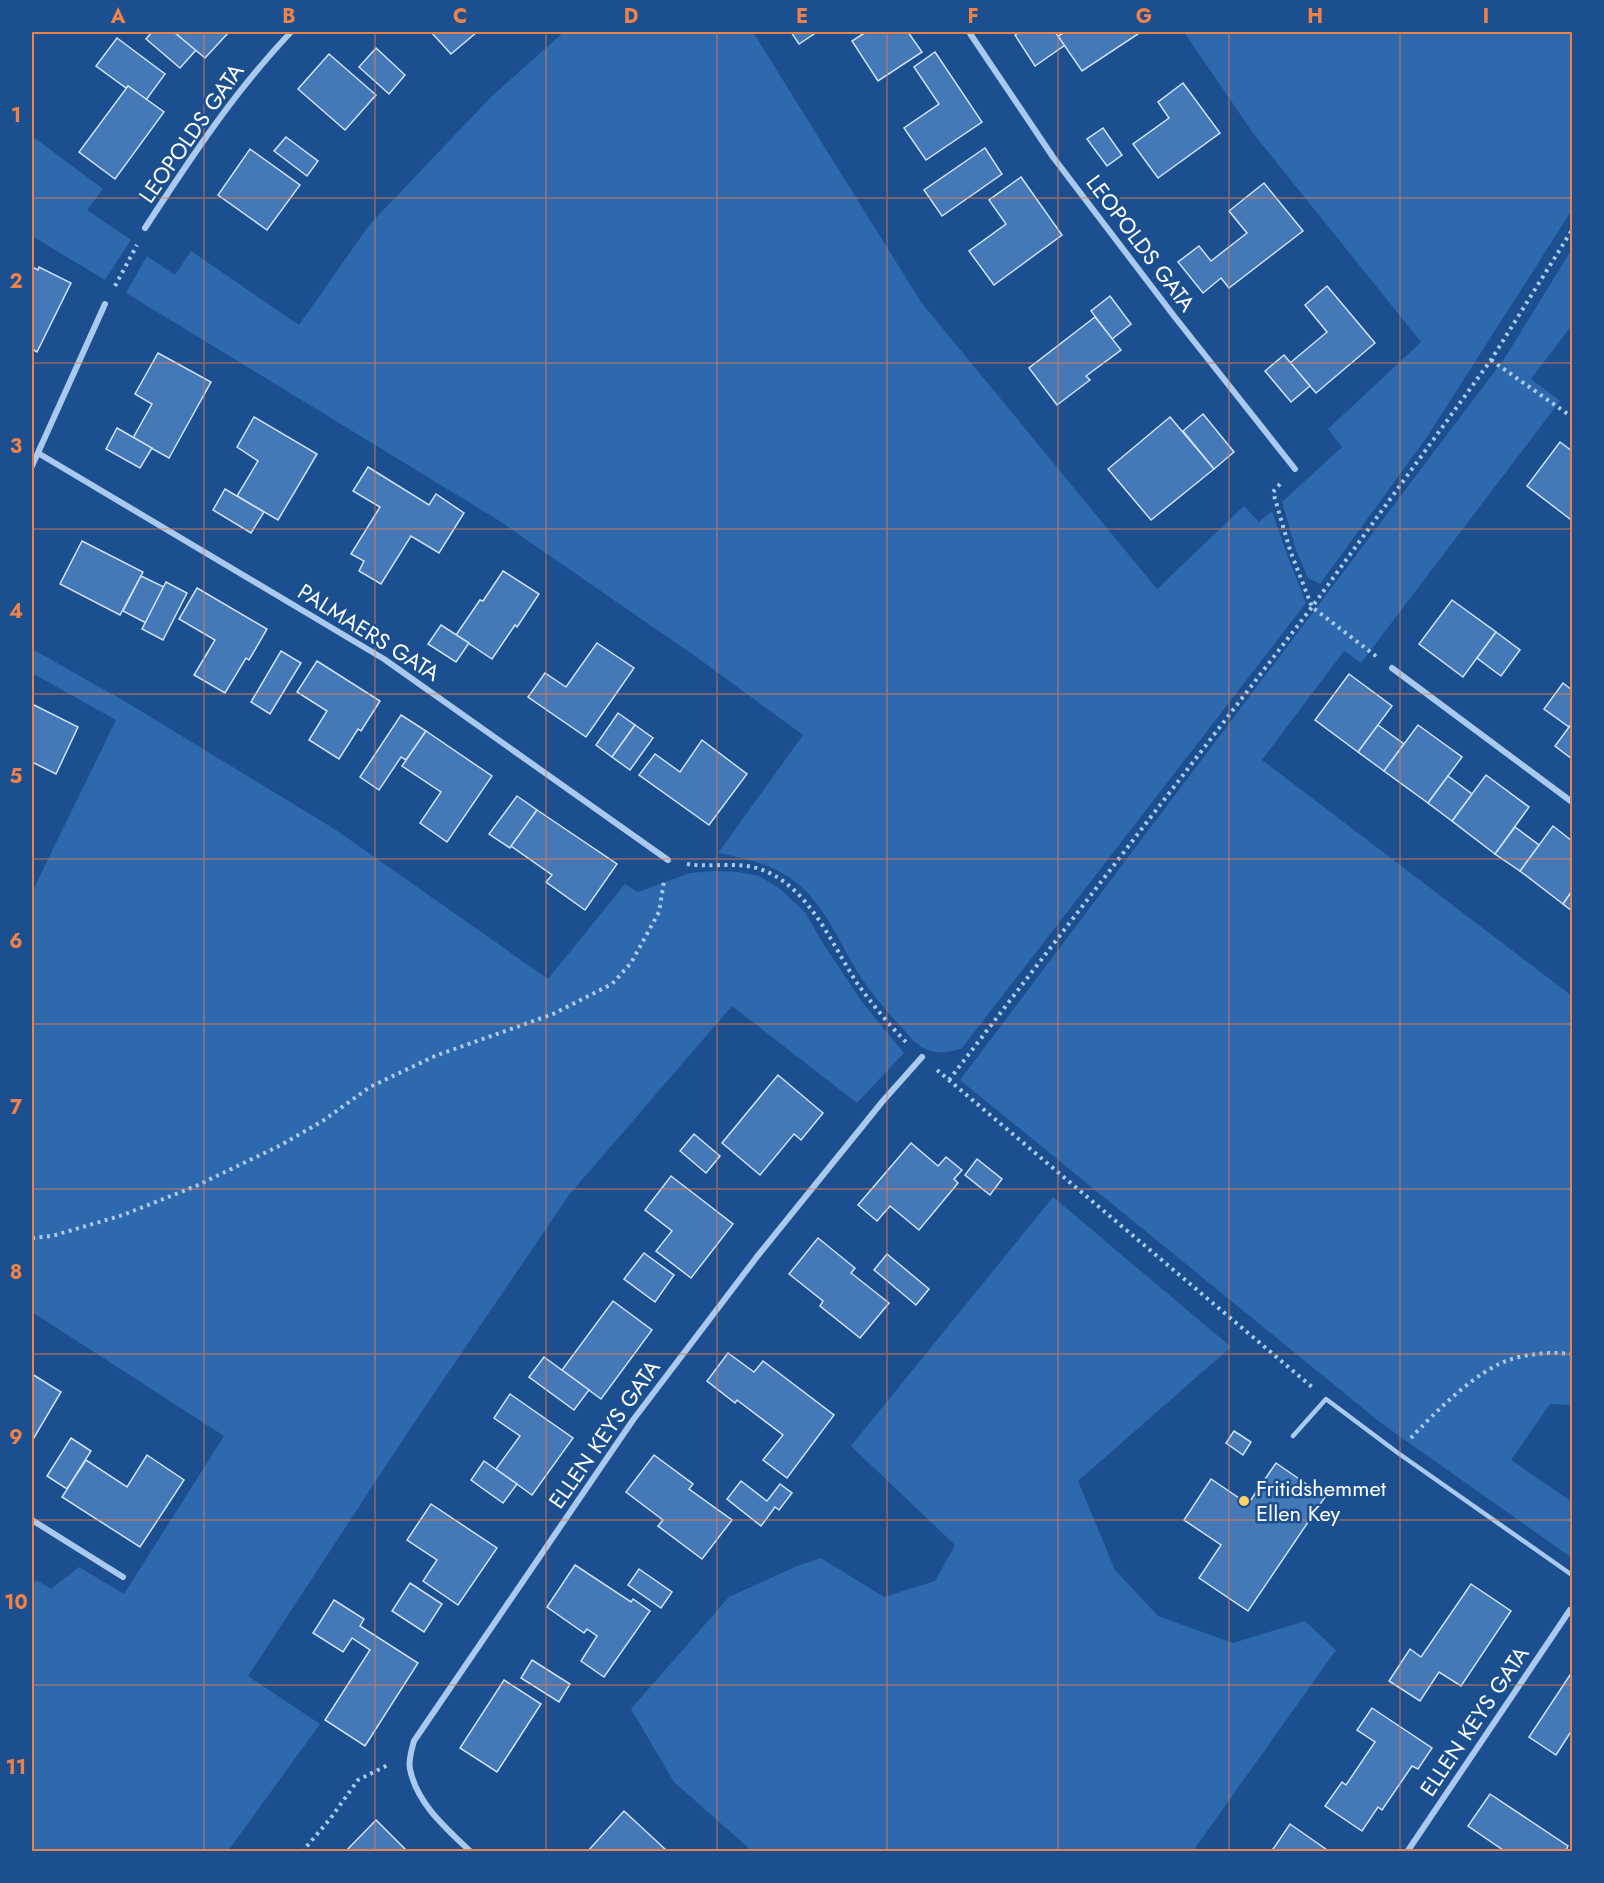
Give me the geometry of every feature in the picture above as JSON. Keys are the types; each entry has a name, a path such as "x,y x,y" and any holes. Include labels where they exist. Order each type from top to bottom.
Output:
{"street":[{"name":"LEOPOLDS GATA","path":"145,228 204,138 270,54 291,32"},
{"name":"LEOPOLDS GATA","path":"969,32 1060,166 1174,316 1295,469"},
{"path":"32,466 105,304"},
{"name":"PALMAERS GATA","path":"38,453 384,659 668,860"},
{"path":"1392,668 1572,802"},
{"name":"ELLEN KEYS GATA","path":"409,1767 414,1741 633,1420 756,1258 882,1102 922,1057"},
{"path":"32,1520 123,1577"},
{"name":"ELLEN KEYS GATA","path":"1407,1851 1571,1608"},
{"path":"409,1767 420,1795 436,1819 471,1851"}],"lane":[{"path":"1293,1436 1326,1399 1398,1453 1572,1575"}],"path":[{"path":"105,304 145,228"},
{"path":"949,1080 1312,607 1491,360 1572,230"},
{"path":"1491,360 1572,417"},
{"path":"1295,469 1273,492 1290,550 1312,607 1392,668"},
{"path":"32,1238 52,1236 123,1215 196,1186 281,1145 324,1120 370,1087 435,1056 553,1014 612,984 631,963 659,912 668,860 695,865 741,865 761,870 778,878 798,894 881,1015 922,1057 1326,1399"},
{"path":"1398,1453 1475,1378 1511,1359 1551,1352 1572,1354"},
{"path":"302,1851 330,1819 358,1780 386,1764 409,1767"}],"shaded area":[{"path":"564,32 753,32 921,302 1157,589 1244,506 1259,522 1272,511 1306,603 962,1048 935,1052 923,1048 912,1039 871,992 826,916 798,884 760,863 718,853 803,735 695,656 498,520 126,293 147,256 175,275 191,251 299,325 370,224 493,95"},
{"path":"1184,32 1572,32 1572,210 1427,437 1320,584 1308,578 1296,550 1282,502 1342,447 1328,429 1421,342 1253,133"},
{"path":"32,136 103,189 87,210 131,240 105,280 32,236"},
{"path":"1572,249 1572,325 1531,379 1560,401 1361,663 1344,651 1262,760 1572,996 1572,1405 1550,1404 1511,1460 1572,1502 1572,1558 1381,1423 960,1080 1504,359"},
{"path":"32,649 126,702 336,830 548,979 625,884 638,892 690,873 738,872 759,876 779,888 805,912 862,1002 904,1053 857,1103 732,1006 569,1195 412,1426 248,1676 320,1724 228,1851 32,1851 32,1587 36,1580 51,1589 79,1567 124,1594 224,1436 32,1312 32,892 116,720 32,673"},
{"path":"1053,1197 1231,1347 1078,1481 1115,1570 1158,1616 1233,1643 1305,1621 1336,1650 1193,1851 752,1851 674,1782 631,1709 729,1597 797,1566 821,1558 884,1597 935,1581 955,1545 851,1446"}],"building":[{"path":"152,32 174,32 196,50 180,68 146,39"},
{"path":"174,32 229,32 205,58"},
{"path":"431,32 477,32 451,54"},
{"path":"791,32 817,32 799,44"},
{"path":"866,32 908,32 922,52 878,81 852,41"},
{"path":"1020,32 1055,32 1065,45 1035,66 1015,35"},
{"path":"1065,32 1141,32 1082,71 1058,36"},
{"path":"117,38 165,74 146,100 96,66"},
{"path":"376,48 405,75 389,94 359,67"},
{"path":"935,52 982,122 926,160 904,128 939,104 914,67"},
{"path":"329,54 376,95 345,130 298,89"},
{"path":"1183,83 1220,133 1158,178 1133,144 1169,118 1158,102"},
{"path":"128,86 164,112 115,179 79,152"},
{"path":"1103,128 1122,155 1107,166 1087,139"},
{"path":"286,137 318,161 307,176 274,151"},
{"path":"985,148 1002,174 942,216 924,190"},
{"path":"250,149 300,185 267,230 218,195"},
{"path":"1021,177 1062,235 994,285 969,251 1006,224 989,200"},
{"path":"1264,183 1303,231 1229,288 1221,278 1203,293 1178,262 1199,246 1211,261 1247,233 1229,211"},
{"path":"32,267 38,270 39,267 71,283 37,352 32,349"},
{"path":"1327,286 1375,343 1316,393 1290,363 1327,332 1305,305"},
{"path":"1110,296 1131,324 1112,339 1091,311"},
{"path":"1095,317 1121,350 1086,376 1090,380 1057,405 1029,368"},
{"path":"158,353 211,382 169,458 133,438 152,404 135,394"},
{"path":"1284,355 1310,386 1291,402 1265,371"},
{"path":"1203,414 1234,452 1214,469 1183,431"},
{"path":"254,417 317,454 278,520 237,496 258,461 237,447"},
{"path":"1170,417 1214,469 1151,520 1108,469"},
{"path":"117,428 152,448 140,468 106,449"},
{"path":"1560,442 1572,451 1572,517 1570,519 1527,486"},
{"path":"368,467 429,505 436,494 464,513 439,553 411,536 381,584 359,571 364,561 351,554 380,507 353,491"},
{"path":"225,489 264,512 251,533 213,510"},
{"path":"82,541 143,572 120,615 60,584"},
{"path":"503,571 539,594 492,659 456,635"},
{"path":"141,576 164,587 146,623 123,611"},
{"path":"166,582 187,593 163,640 142,629"},
{"path":"197,588 267,629 249,660 246,658 225,693 194,675 215,640 179,619"},
{"path":"1452,600 1496,632 1463,677 1419,644"},
{"path":"441,625 469,643 456,662 428,644"},
{"path":"1496,632 1520,650 1501,676 1477,658"},
{"path":"597,643 634,668 586,737 528,697 545,673 566,687"},
{"path":"281,651 301,663 270,714 251,702"},
{"path":"317,661 380,701 361,731 358,729 339,759 309,740 327,711 297,692"},
{"path":"1349,674 1392,706 1358,752 1315,720"},
{"path":"1563,683 1572,690 1572,723 1569,727 1544,709"},
{"path":"32,704 78,727 56,774 32,762"},
{"path":"618,713 635,725 612,757 596,745"},
{"path":"401,715 426,731 406,760 401,757 379,790 360,777"},
{"path":"1572,723 1572,759 1555,746"},
{"path":"635,725 653,738 630,770 612,757"},
{"path":"1378,725 1404,744 1384,771 1358,752"},
{"path":"1418,725 1462,757 1428,803 1384,771"},
{"path":"426,731 492,776 447,842 420,823 441,792 402,766"},
{"path":"702,740 747,774 709,825 639,775 655,754 680,772"},
{"path":"1486,775 1529,807 1495,854 1452,821"},
{"path":"1448,776 1472,794 1452,821 1428,803"},
{"path":"517,796 537,810 510,848 489,834"},
{"path":"537,810 617,864 585,910 546,882 552,875 511,846"},
{"path":"1553,826 1572,841 1572,891 1563,904 1520,871"},
{"path":"1515,827 1539,845 1520,871 1495,854"},
{"path":"1572,891 1572,911 1563,904"},
{"path":"778,1075 823,1113 801,1140 794,1134 760,1175 722,1143"},
{"path":"694,1134 720,1156 706,1173 680,1151"},
{"path":"911,1143 938,1166 946,1157 962,1170 954,1179 958,1183 919,1230 890,1206 877,1221 858,1205"},
{"path":"977,1159 1002,1179 990,1195 965,1175"},
{"path":"671,1176 733,1224 691,1278 656,1251 672,1231 645,1210"},
{"path":"818,1238 855,1268 851,1273 889,1303 860,1338 820,1306 823,1301 789,1274"},
{"path":"644,1253 674,1275 655,1302 624,1279"},
{"path":"887,1254 929,1289 916,1305 874,1270"},
{"path":"613,1301 652,1330 601,1399 562,1370"},
{"path":"728,1353 754,1372 763,1361 834,1415 787,1478 763,1460 783,1435 737,1400 735,1403 707,1381"},
{"path":"544,1357 589,1390 574,1410 529,1377"},
{"path":"32,1374 61,1392 32,1441"},
{"path":"510,1394 573,1438 532,1495 496,1469 520,1436 494,1418"},
{"path":"1234,1431 1251,1442 1243,1455 1226,1443"},
{"path":"71,1438 91,1451 67,1489 47,1476"},
{"path":"147,1455 184,1480 140,1547 62,1497 86,1460 127,1487"},
{"path":"654,1455 693,1484 689,1489 732,1520 702,1559 658,1526 663,1520 626,1492"},
{"path":"484,1461 517,1484 503,1503 471,1480"},
{"path":"1276,1463 1325,1497 1248,1611 1199,1578 1221,1545 1184,1520 1211,1479 1248,1504"},
{"path":"741,1481 767,1501 780,1484 792,1493 779,1510 775,1507 761,1526 727,1499"},
{"path":"431,1504 497,1548 458,1605 423,1581 437,1560 407,1540"},
{"path":"575,1565 631,1602 633,1599 650,1611 604,1677 581,1661 597,1636 587,1629 584,1633 547,1607"},
{"path":"639,1569 672,1592 661,1608 628,1585"},
{"path":"410,1583 442,1604 424,1632 392,1611"},
{"path":"1471,1584 1511,1611 1461,1686 1439,1672 1420,1701 1389,1681 1410,1649 1421,1657"},
{"path":"334,1600 364,1619 360,1626 418,1663 365,1746 325,1720 370,1650 352,1638 343,1652 313,1633"},
{"path":"532,1660 570,1684 559,1702 521,1678"},
{"path":"1572,1672 1572,1730 1556,1755 1529,1737"},
{"path":"504,1680 541,1704 497,1772 460,1748"},
{"path":"1372,1708 1432,1748 1418,1769 1412,1766 1382,1810 1378,1807 1362,1831 1325,1806 1342,1782 1346,1785 1375,1742 1357,1730"},
{"path":"1490,1794 1568,1846 1565,1852 1506,1852 1468,1826"},
{"path":"624,1811 665,1849 663,1852 587,1852"},
{"path":"376,1820 408,1852 345,1852"},
{"path":"1290,1824 1330,1852 1271,1852"}],"place":[{"name":"Fritidshemmet Ellen Key","path":"1244,1501"}]}
